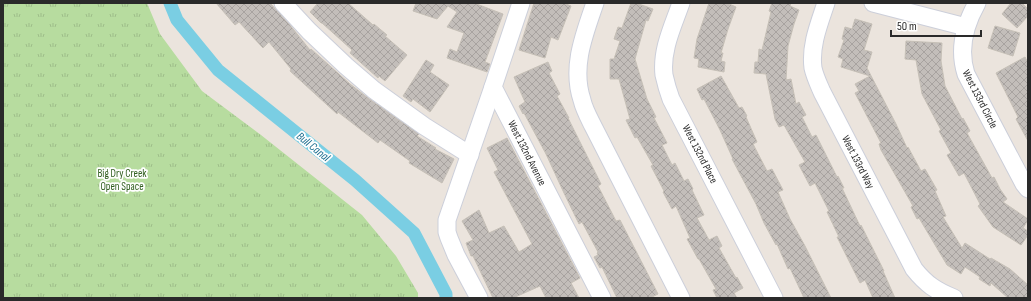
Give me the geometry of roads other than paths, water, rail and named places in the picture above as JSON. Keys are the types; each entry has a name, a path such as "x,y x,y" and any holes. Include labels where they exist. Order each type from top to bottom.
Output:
{"street":[{"path":"283,3 309,31 374,90 424,126 470,155"},
{"path":"479,298 456,255 447,232 447,220 521,3"},
{"path":"595,3 578,59 578,82 582,102 681,298"},
{"name":"West 132nd Place","path":"681,3 669,37 665,54 664,64 666,85 671,99 774,298"},
{"name":"West 133rd Way","path":"826,3 814,44 813,61 815,74 822,92 914,269 922,280 938,291 954,298"},
{"path":"874,3 966,27"},
{"name":"West 133rd Circle","path":"977,3 966,27 962,41 963,65 966,74 1028,189"},
{"name":"West 132nd Avenue","path":"493,87 602,298"}],"waterway":[{"name":"Bull Canal","path":"170,3 177,20 218,70 355,180 414,233 446,294 446,298"}],"park label":[{"name":"Big Dry Creek Open Space","path":"122,179"}]}
